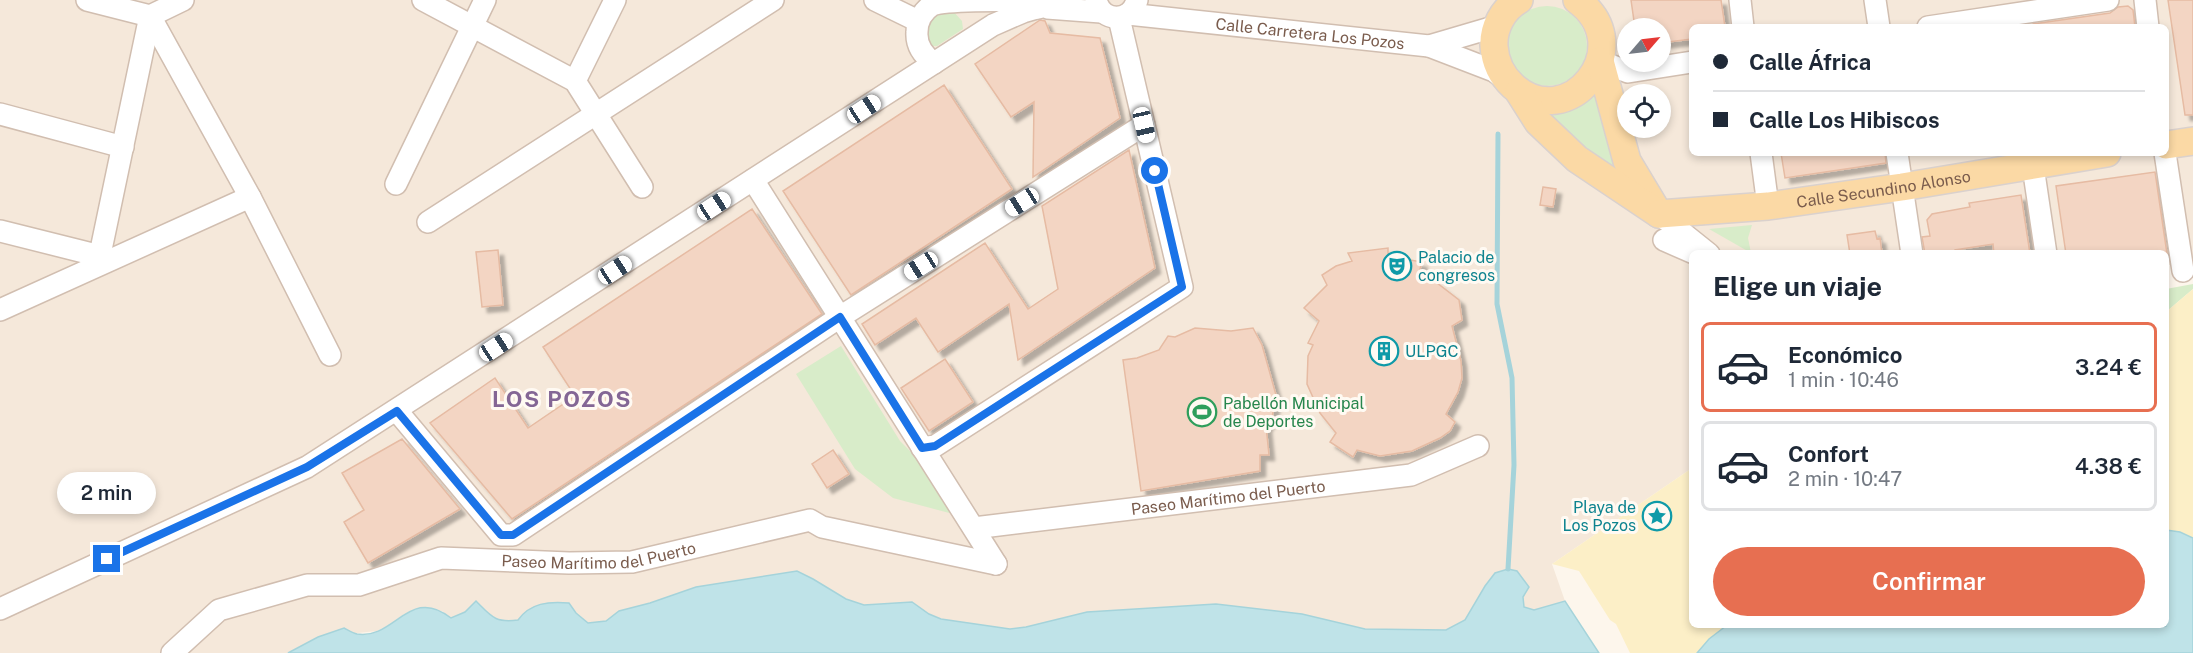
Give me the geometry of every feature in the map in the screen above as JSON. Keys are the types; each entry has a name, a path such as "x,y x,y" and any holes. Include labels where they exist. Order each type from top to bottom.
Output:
{"main road":[{"path":"1505,10 1494,40 1494,54 1498,68 1513,86 1534,99 1551,100 1568,97 1582,89 1593,77 1600,61 1602,46 1595,17 1577,0"},
{"path":"1600,61 1626,161 1661,227"},
{"name":"Calle Carretera Los Pozos","path":"1513,86 1538,122 1577,159 1661,227"},
{"path":"2169,145 2193,141"},
{"name":"Calle Secundino Alonso","path":"1661,227 1768,206 1902,187 2032,158 2062,156"}],"street":[{"path":"87,0 150,16 183,0"},
{"path":"423,0 575,81 642,187"},
{"path":"396,184 485,0"},
{"path":"575,81 615,0"},
{"path":"428,222 773,0"},
{"path":"875,0 918,31 921,51 934,63"},
{"path":"901,85 909,71 925,11 933,5 948,0 1022,2 1041,8"},
{"path":"0,609 307,467 993,25 1023,12 1065,0"},
{"name":"Calle Carretera Los Pozos","path":"1149,0 1192,21"},
{"path":"1597,0 1600,31"},
{"path":"1740,0 1743,24"},
{"path":"1875,0 1879,24"},
{"path":"1947,24 2108,0"},
{"path":"2145,0 2148,24"},
{"name":"Calle Carretera Los Pozos","path":"1041,8 1116,9 1192,21 1429,46 1494,71 1513,86"},
{"path":"922,448 935,446 1182,287 1116,9"},
{"name":"Calle Carretera Los Pozos","path":"1429,46 1505,10"},
{"path":"99,260 150,16"},
{"path":"150,16 250,197 330,355"},
{"path":"1600,61 1628,72 1689,62"},
{"path":"0,114 123,147"},
{"path":"397,411 501,535 513,535 840,317 1144,125"},
{"path":"1761,156 1768,206"},
{"path":"1897,156 1911,250"},
{"path":"2165,156 2181,272"},
{"path":"2032,158 2045,250"},
{"name":"Paseo Marítimo del Puerto","path":"172,653 219,610 307,585 359,585 441,558 570,563 632,562 810,520 822,527 996,564 753,180"},
{"path":"0,310 99,260 250,197"},
{"path":"1661,227 1690,250"},
{"path":"1661,227 1702,250"},
{"path":"0,231 99,260"},
{"name":"Paseo Marítimo del Puerto","path":"974,528 1411,475 1478,446"}],"shaded area":[{"path":"0,0 2193,0 2193,258 2169,265 2169,250 1689,250 1689,470 1552,564 1565,601 1534,610 1523,607 1523,597 1529,587 1516,571 1485,586 1465,620 1447,630 1365,629 1302,614 1010,629 941,619 912,602 864,605 846,599 813,579 650,603 619,611 606,621 588,623 576,613 569,603 518,620 501,622 476,601 465,612 451,618 442,611 404,614 377,631 318,637 288,653 0,653"}],"green space":[{"path":"1547,6 1562,9 1575,18 1584,31 1587,46 1584,61 1575,74 1562,83 1547,86 1532,83 1519,74 1510,61 1507,46 1510,31 1519,18 1532,9"},
{"path":"953,11 962,21 963,29 937,46 929,46 926,37 928,21 939,12"},
{"path":"1600,87 1618,176 1588,149 1557,129 1542,113 1567,108 1587,98"},
{"path":"1752,225 1748,238 1750,250 1746,250 1709,229"},
{"path":"2193,284 2193,289 2169,309 2169,288"},
{"path":"841,346 900,441 919,460 953,514 893,498 855,469 796,374"}],"sand":[{"path":"2193,289 2193,538 2180,532 2169,530 2169,309"},
{"name":"Playa de Los Pozos","path":"1689,470 1689,628 1723,628 1709,639 1697,653 1630,653 1616,624 1610,620 1579,571 1552,564"}],"water":[{"path":"2169,530 2180,532 2193,538 2193,653 1697,653 1709,639 1723,628 2169,628"},
{"path":"1508,569 1517,571 1529,587 1523,597 1524,607 1534,610 1565,601 1599,653 288,653 318,637 344,628 357,634 370,634 413,610 424,607 436,609 451,618 465,612 476,601 494,618 510,621 518,620 528,610 540,604 569,603 576,613 588,623 606,621 619,611 696,587 797,571 846,599 864,605 912,602 941,619 1010,629 1087,612 1216,604 1302,614 1365,629 1446,630 1465,620 1495,573"}],"building":[{"path":"1631,0 1721,0 1725,24 1689,24 1689,39 1671,42 1671,18 1634,18"},
{"path":"2168,0 2193,0 2193,115 2185,115"},
{"path":"2128,6 2133,10 2135,24 2033,24 2110,13 2118,7"},
{"path":"1040,20 1045,21 1050,33 1100,38 1120,118 1033,177 1034,102 1011,117 975,64"},
{"path":"944,85 1012,189 851,295 783,191"},
{"path":"1129,150 1155,268 1018,360 1009,304 938,352 916,318 875,345 862,324 985,243 1028,309 1058,289 1042,206"},
{"path":"1781,156 1885,156 1886,163 1785,178"},
{"path":"2155,172 2166,250 2065,250 2056,186"},
{"path":"1543,187 1556,189 1553,207 1540,205"},
{"path":"2021,195 2029,250 1994,250 1993,244 1955,250 1924,250 1922,237 1930,236 1927,220 1932,214 1970,207 1969,203"},
{"path":"752,209 822,314 512,519 430,423 495,378 528,428 575,396 543,347"},
{"path":"1875,231 1877,239 1880,238 1882,250 1849,250 1847,235"},
{"name":"ULPGC","path":"1388,248 1388,256 1422,262 1418,276 1437,283 1459,300 1462,320 1452,326 1461,361 1462,378 1458,392 1446,414 1455,422 1450,431 1440,438 1412,451 1380,456 1357,450 1353,457 1330,442 1336,433 1320,413 1307,384 1308,356 1313,345 1308,343 1319,321 1304,308 1327,285 1322,275 1336,266 1352,261 1348,253"},
{"path":"498,250 503,305 482,307 476,252"},
{"name":"Pabellón Municipal de Deportes","path":"1195,328 1231,331 1253,328 1262,345 1276,395 1272,418 1266,426 1269,455 1260,455 1260,471 1141,491 1123,360 1137,358 1159,350 1168,336 1175,337"},
{"path":"945,359 973,402 929,431 901,388"},
{"path":"402,439 460,509 368,563 344,522 364,510 342,473"},
{"path":"833,450 849,474 827,488 812,464"}],"waterway":[{"path":"1498,134 1497,304 1512,378 1514,465 1508,569"}],"place":[{"name":"Palacio de congresos","path":"1397,266"},
{"name":"ULPGC","path":"1384,351"},
{"name":"Pabellón Municipal de Deportes","path":"1202,412"},
{"name":"Playa de Los Pozos","path":"1657,516"}],"district":[{"name":"LOS POZOS","path":"562,399"}],"route":[{"path":"107,559 307,467 397,411 501,535 513,535 840,317 922,448 935,446 1182,287 1155,171"}]}
